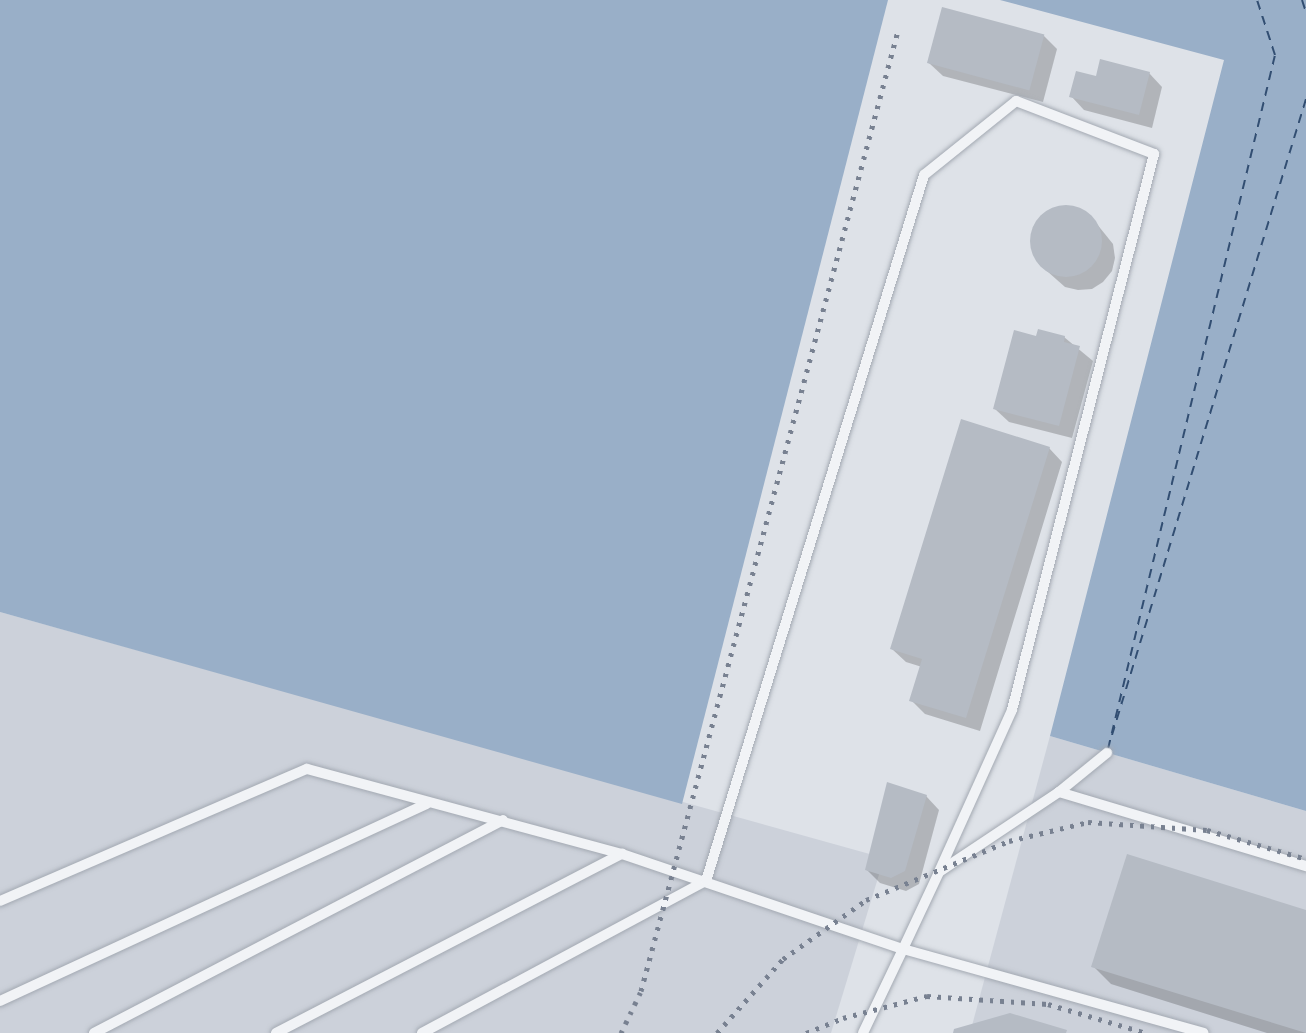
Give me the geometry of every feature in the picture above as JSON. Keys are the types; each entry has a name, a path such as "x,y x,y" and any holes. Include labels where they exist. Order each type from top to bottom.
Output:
{"lane":[{"path":"422,1033 706,881 925,175 1016,101 1154,154 1012,710 863,1033"},
{"path":"939,872 1059,792 1107,753"},
{"path":"0,901 307,769 427,804 503,820 622,854 903,949 1203,1033"},
{"path":"1059,792 1306,866"},
{"path":"0,1001 427,804"},
{"path":"94,1033 503,820"},
{"path":"276,1033 622,854"}],"shaded area":[{"path":"0,612 884,858 831,1033 0,1033"},
{"path":"1050,736 1306,811 1306,1033 970,1033"}],"water":[{"path":"0,0 888,0 682,804 0,612"},
{"path":"1000,0 1306,0 1306,811 1050,736 1224,60"}],"building":[{"path":"942,7 1044,34 1029,90 927,63"},
{"path":"1100,59 1150,72 1139,115 1069,97 1076,71 1096,76"},
{"path":"1059,205 1073,205 1092,215 1102,234 1102,248 1092,267 1073,277 1059,277 1040,267 1030,248 1030,234 1040,215"},
{"path":"1038,329 1065,336 1064,342 1080,346 1059,426 993,409 1014,330 1036,336"},
{"path":"961,419 1050,447 966,718 909,701 922,659 890,649"},
{"path":"887,782 927,795 905,871 891,878 865,870"},
{"path":"1127,854 1306,910 1306,1033 1091,967"},
{"path":"1010,1013 1067,1030 1066,1033 953,1033 954,1029"}],"ferry route":[{"path":"1108,749 1275,55 1257,0"},
{"path":"1302,0 1306,12"},
{"path":"1112,735 1306,99"}],"railway":[{"path":"621,1033 641,991 897,34"},
{"path":"717,1033 783,959 866,900 1009,841 1088,822 1207,830 1306,859"},
{"path":"806,1033 843,1018 927,996 1048,1004 1146,1033"}]}
